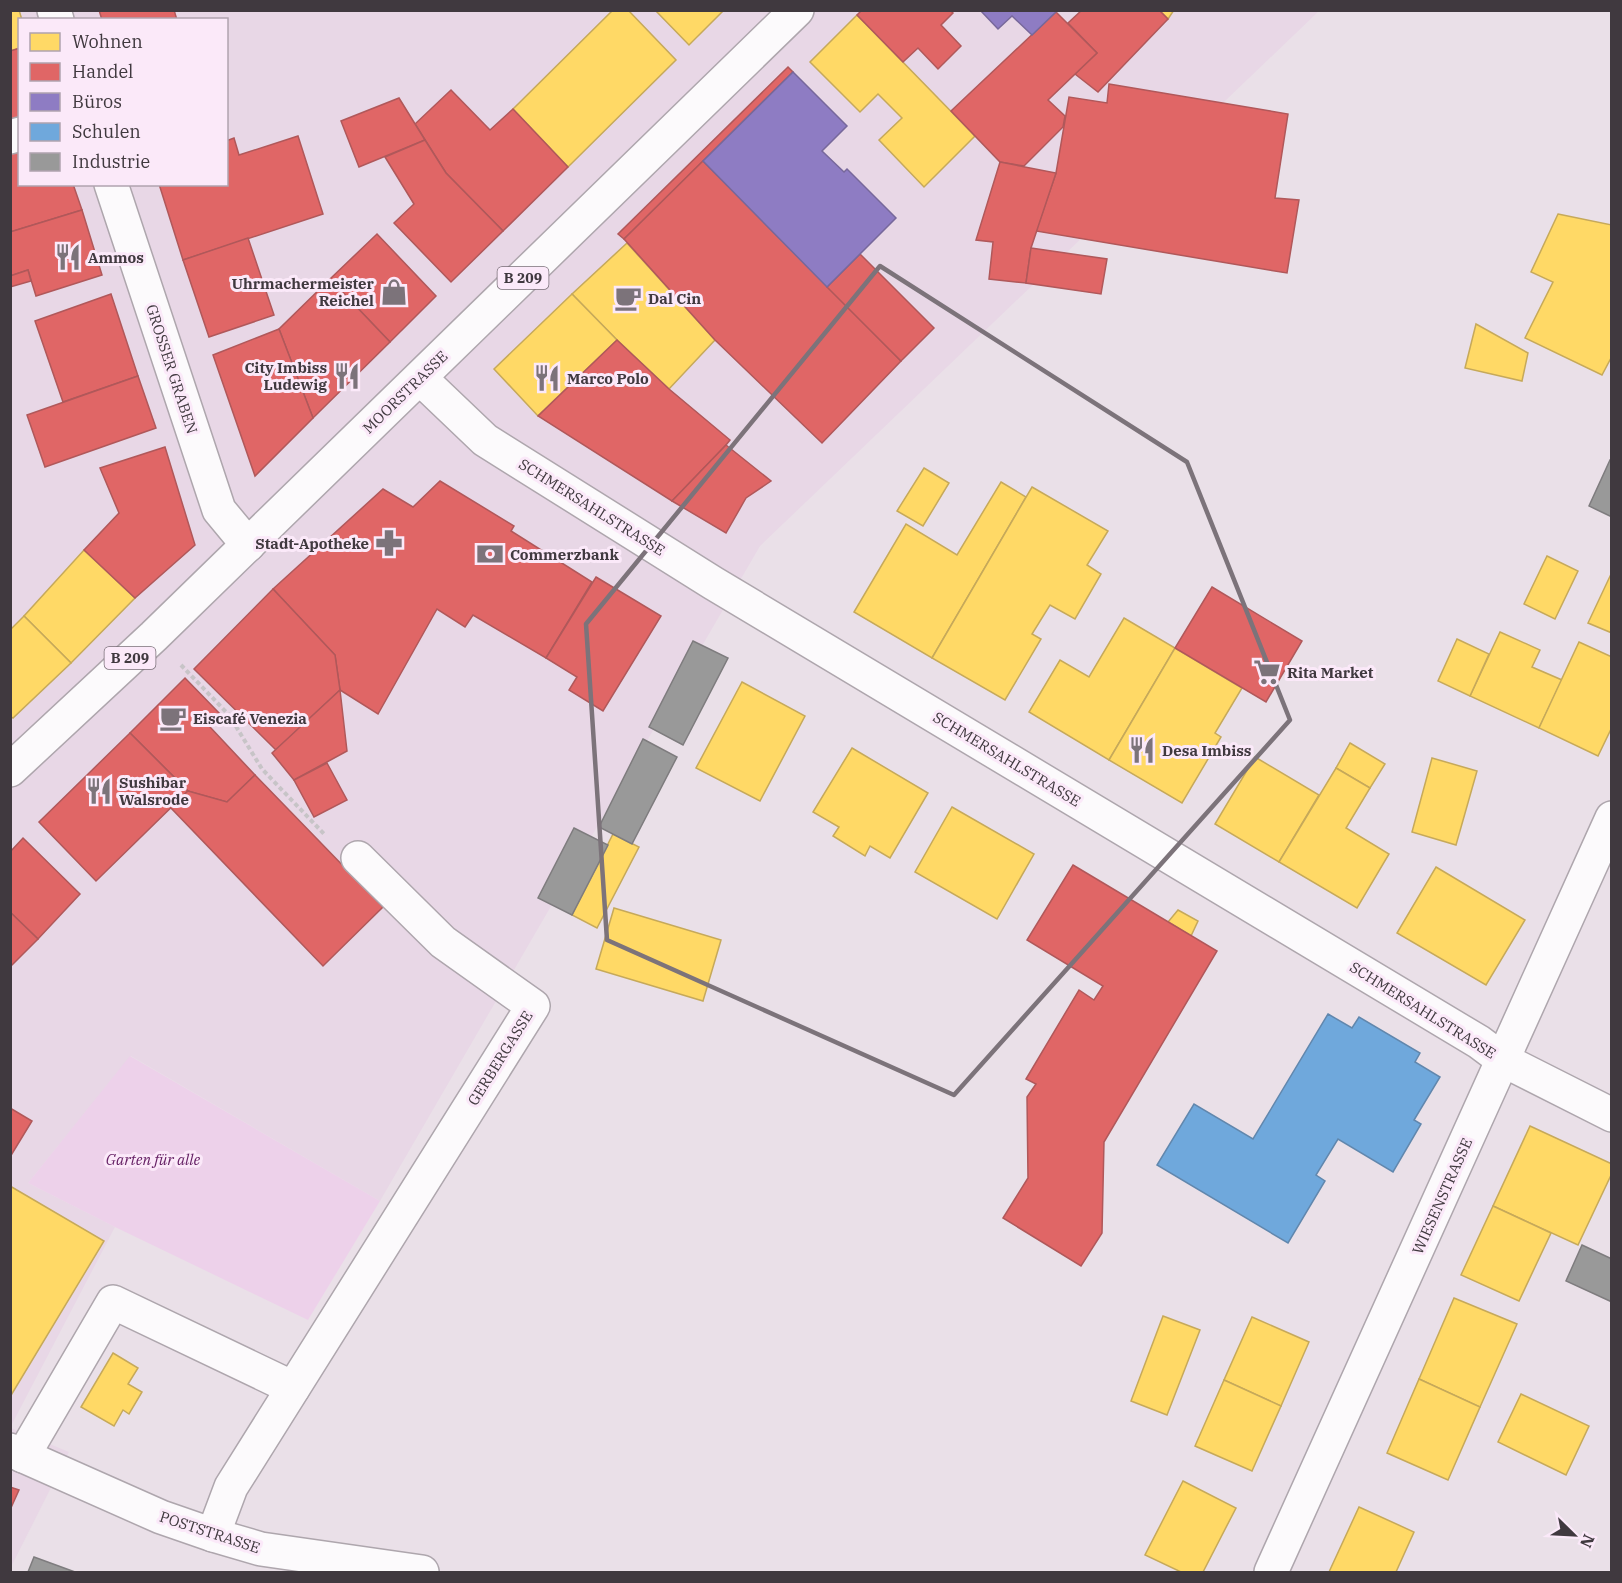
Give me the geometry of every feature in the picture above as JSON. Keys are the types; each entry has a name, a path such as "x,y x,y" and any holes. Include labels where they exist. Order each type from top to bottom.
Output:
{"street":[{"name":"MOORSTRASSE","path":"10,770 154,636 797,10"},
{"name":"GROSSER GRABEN","path":"112,186 219,510 248,545"},
{"name":"SCHMERSAHLSTRASSE","path":"420,378 485,440 713,583 1479,1042 1503,1060 1611,1115"},
{"name":"WIESENSTRASSE","path":"1271,1572 1611,818"},
{"name":"GERBERGASSE","path":"213,1535 231,1487 533,1006 443,942 358,858"},
{"path":"17,1453 113,1302 292,1388"},
{"name":"POSTSTRASSE","path":"17,1453 161,1517 213,1535 258,1561 422,1572"}],"path":[{"path":"154,636 229,715 262,769 332,842 358,858"}],"highlighted area":[{"path":"880,266 1187,462 1290,720 954,1095 607,940 586,624"}],"shaded area":[{"path":"11,11 1319,11 760,546 380,1201 131,1056 28,1183 115,1227 11,1426"},
{"path":"11,1428 69,1452 11,1567"}],"green space":[{"name":"Garten für alle","path":"130,1056 380,1201 308,1320 28,1183"}],"building: Wohnen":[{"path":"10,10 19,10 21,18 18,18 18,49 10,51"},
{"path":"613,10 628,10 676,60 568,167 513,109"},
{"path":"655,10 724,10 689,45"},
{"path":"1159,10 1174,10 1168,19"},
{"path":"857,15 975,136 924,187 879,140 902,118 878,94 860,112 810,62"},
{"path":"1558,214 1612,225 1612,356 1602,375 1525,338 1553,282 1531,272"},
{"path":"627,243 715,340 669,389 572,294"},
{"path":"572,294 617,340 538,416 494,369"},
{"path":"1476,324 1528,353 1522,381 1465,368"},
{"path":"924,468 949,483 923,526 897,511"},
{"path":"1001,482 1026,497 932,658 854,612 906,524 957,555"},
{"path":"1032,487 1108,531 1087,565 1101,574 1075,619 1050,605 1032,634 1041,639 1005,700 932,658"},
{"path":"84,550 135,598 71,663 24,616"},
{"path":"1547,556 1578,571 1555,619 1524,604"},
{"path":"1612,572 1612,633 1588,623"},
{"path":"24,616 71,663 13,718 10,716 10,630"},
{"path":"1124,618 1175,648 1109,760 1029,712 1060,660 1089,677"},
{"path":"1500,632 1540,650 1532,667 1562,680 1539,728 1470,696"},
{"path":"1457,639 1489,654 1470,696 1438,681"},
{"path":"1579,642 1612,657 1612,727 1598,756 1539,728"},
{"path":"1175,648 1242,688 1215,733 1221,737 1182,803 1109,760"},
{"path":"742,682 805,716 760,801 696,768"},
{"path":"1350,743 1385,764 1370,788 1336,768"},
{"path":"852,748 928,793 890,858 870,846 865,856 833,836 839,827 813,812"},
{"path":"1255,757 1319,795 1279,862 1215,824"},
{"path":"1432,758 1477,771 1456,845 1412,832"},
{"path":"1336,768 1370,788 1346,828 1389,854 1357,908 1279,862"},
{"path":"952,807 1034,854 997,919 915,872"},
{"path":"613,834 639,847 597,928 572,915"},
{"path":"1436,867 1525,920 1486,985 1397,933"},
{"path":"614,908 721,940 703,1001 596,969"},
{"path":"1178,910 1198,921 1191,936 1168,922"},
{"path":"1530,1126 1612,1164 1612,1173 1578,1245 1493,1206"},
{"path":"10,1186 104,1241 10,1397"},
{"path":"1493,1206 1551,1233 1519,1301 1461,1275"},
{"path":"1454,1298 1517,1324 1480,1407 1419,1379"},
{"path":"1163,1316 1200,1330 1167,1415 1131,1401"},
{"path":"1252,1317 1309,1342 1281,1406 1224,1380"},
{"path":"113,1353 138,1368 128,1384 142,1392 129,1414 123,1410 114,1426 81,1407"},
{"path":"1419,1379 1480,1407 1448,1480 1387,1453"},
{"path":"1224,1380 1281,1406 1252,1471 1195,1446"},
{"path":"1521,1394 1589,1426 1566,1475 1498,1442"},
{"path":"1183,1481 1236,1508 1203,1572 1181,1572 1145,1555"},
{"path":"1359,1507 1414,1532 1396,1572 1329,1572"}],"building: Handel":[{"path":"99,10 174,10 176,18 101,18"},
{"path":"862,10 950,10 953,13 941,25 961,46 938,69 918,48 903,62 857,15"},
{"path":"1082,10 1159,10 1168,19 1098,92 1075,74 1097,53 1068,23"},
{"path":"1056,12 1097,53 1048,100 1065,116 1063,127 1024,166 1000,162 951,111"},
{"path":"18,49 18,123 10,125 10,51"},
{"path":"788,67 793,72 624,239 618,234"},
{"path":"1109,84 1288,114 1275,198 1299,200 1287,273 1036,231 1056,173 1069,97 1107,103"},
{"path":"451,90 490,130 513,109 568,167 503,231 446,173 415,124"},
{"path":"399,98 425,140 359,167 341,121"},
{"path":"298,136 323,214 183,260 160,186 228,186 228,140 234,138 239,155"},
{"path":"425,140 446,173 503,231 451,282 394,223 414,204 385,157"},
{"path":"18,146 18,186 74,186 82,210 10,232 10,148"},
{"path":"703,161 901,361 822,443 715,340 624,239"},
{"path":"1000,162 1056,173 1031,248 1026,283 989,279 993,242 976,240"},
{"path":"82,210 102,275 36,296 28,270 10,276 10,232"},
{"path":"377,234 436,296 390,342 330,279"},
{"path":"248,238 274,315 209,337 183,260"},
{"path":"1031,248 1107,259 1101,294 1026,283"},
{"path":"860,254 934,328 901,361 827,287"},
{"path":"28,270 31,281 10,287 10,276"},
{"path":"330,279 390,342 313,418 279,329"},
{"path":"111,294 138,376 63,402 35,321"},
{"path":"279,329 313,418 255,476 213,355"},
{"path":"617,340 669,389 730,440 672,501 538,416"},
{"path":"138,376 156,428 45,467 27,415"},
{"path":"726,445 771,481 746,498 726,533 672,501"},
{"path":"165,447 195,545 135,598 84,550 119,513 100,468"},
{"path":"440,481 514,526 511,531 592,582 546,658 473,615 465,627 437,609 378,714 340,690 335,655 273,589 383,489 413,507"},
{"path":"596,577 661,616 603,711 569,690 577,677 546,658"},
{"path":"1212,587 1302,641 1266,702 1175,648"},
{"path":"273,589 335,655 340,690 276,750 194,669"},
{"path":"185,678 221,715 210,727 255,775 227,802 188,791 130,733"},
{"path":"340,690 347,751 294,780 272,753"},
{"path":"130,733 188,791 96,881 39,822"},
{"path":"327,763 347,800 314,817 294,780"},
{"path":"255,775 383,907 323,966 170,807 188,791 227,802"},
{"path":"23,838 80,894 38,939 10,912 10,852"},
{"path":"1073,865 1217,951 1104,1142 1102,1233 1081,1266 1003,1218 1028,1178 1027,1097 1036,1084 1026,1079 1079,990 1094,1000 1103,986 1027,940"},
{"path":"10,912 38,939 10,967"},
{"path":"10,1108 32,1121 10,1157"},
{"path":"10,1487 19,1490 10,1510"}],"building: Büros":[{"path":"980,10 1058,10 1032,35 1012,16 998,29"},
{"path":"793,72 847,126 822,151 844,172 847,169 896,218 827,287 703,161"}],"building: Schulen":[{"path":"1328,1014 1352,1028 1359,1017 1420,1053 1415,1062 1440,1077 1414,1120 1421,1124 1393,1172 1338,1139 1316,1175 1325,1181 1288,1243 1157,1165 1194,1104 1253,1139"}],"building: Industrie":[{"path":"1610,460 1612,461 1612,517 1589,506"},
{"path":"693,641 728,658 683,745 649,727"},
{"path":"643,739 677,757 632,844 599,827"},
{"path":"574,828 608,845 572,915 538,898"},
{"path":"1582,1245 1612,1259 1612,1302 1566,1281"},
{"path":"34,1557 75,1572 28,1572"}],"place":[{"name":"Ammos","path":"68,257"},
{"name":"Uhrmachermeister Reichel","path":"394,292"},
{"name":"Dal Cin","path":"628,298"},
{"name":"City Imbiss Ludewig","path":"347,376"},
{"name":"Marco Polo","path":"547,378"},
{"name":"Stadt-Apotheke","path":"389,543"},
{"name":"Commerzbank","path":"490,554"},
{"name":"Rita Market","path":"1267,672"},
{"name":"Eiscafé Venezia","path":"173,718"},
{"name":"Desa Imbiss","path":"1142,750"},
{"name":"Sushibar Walsrode","path":"99,791"}]}
